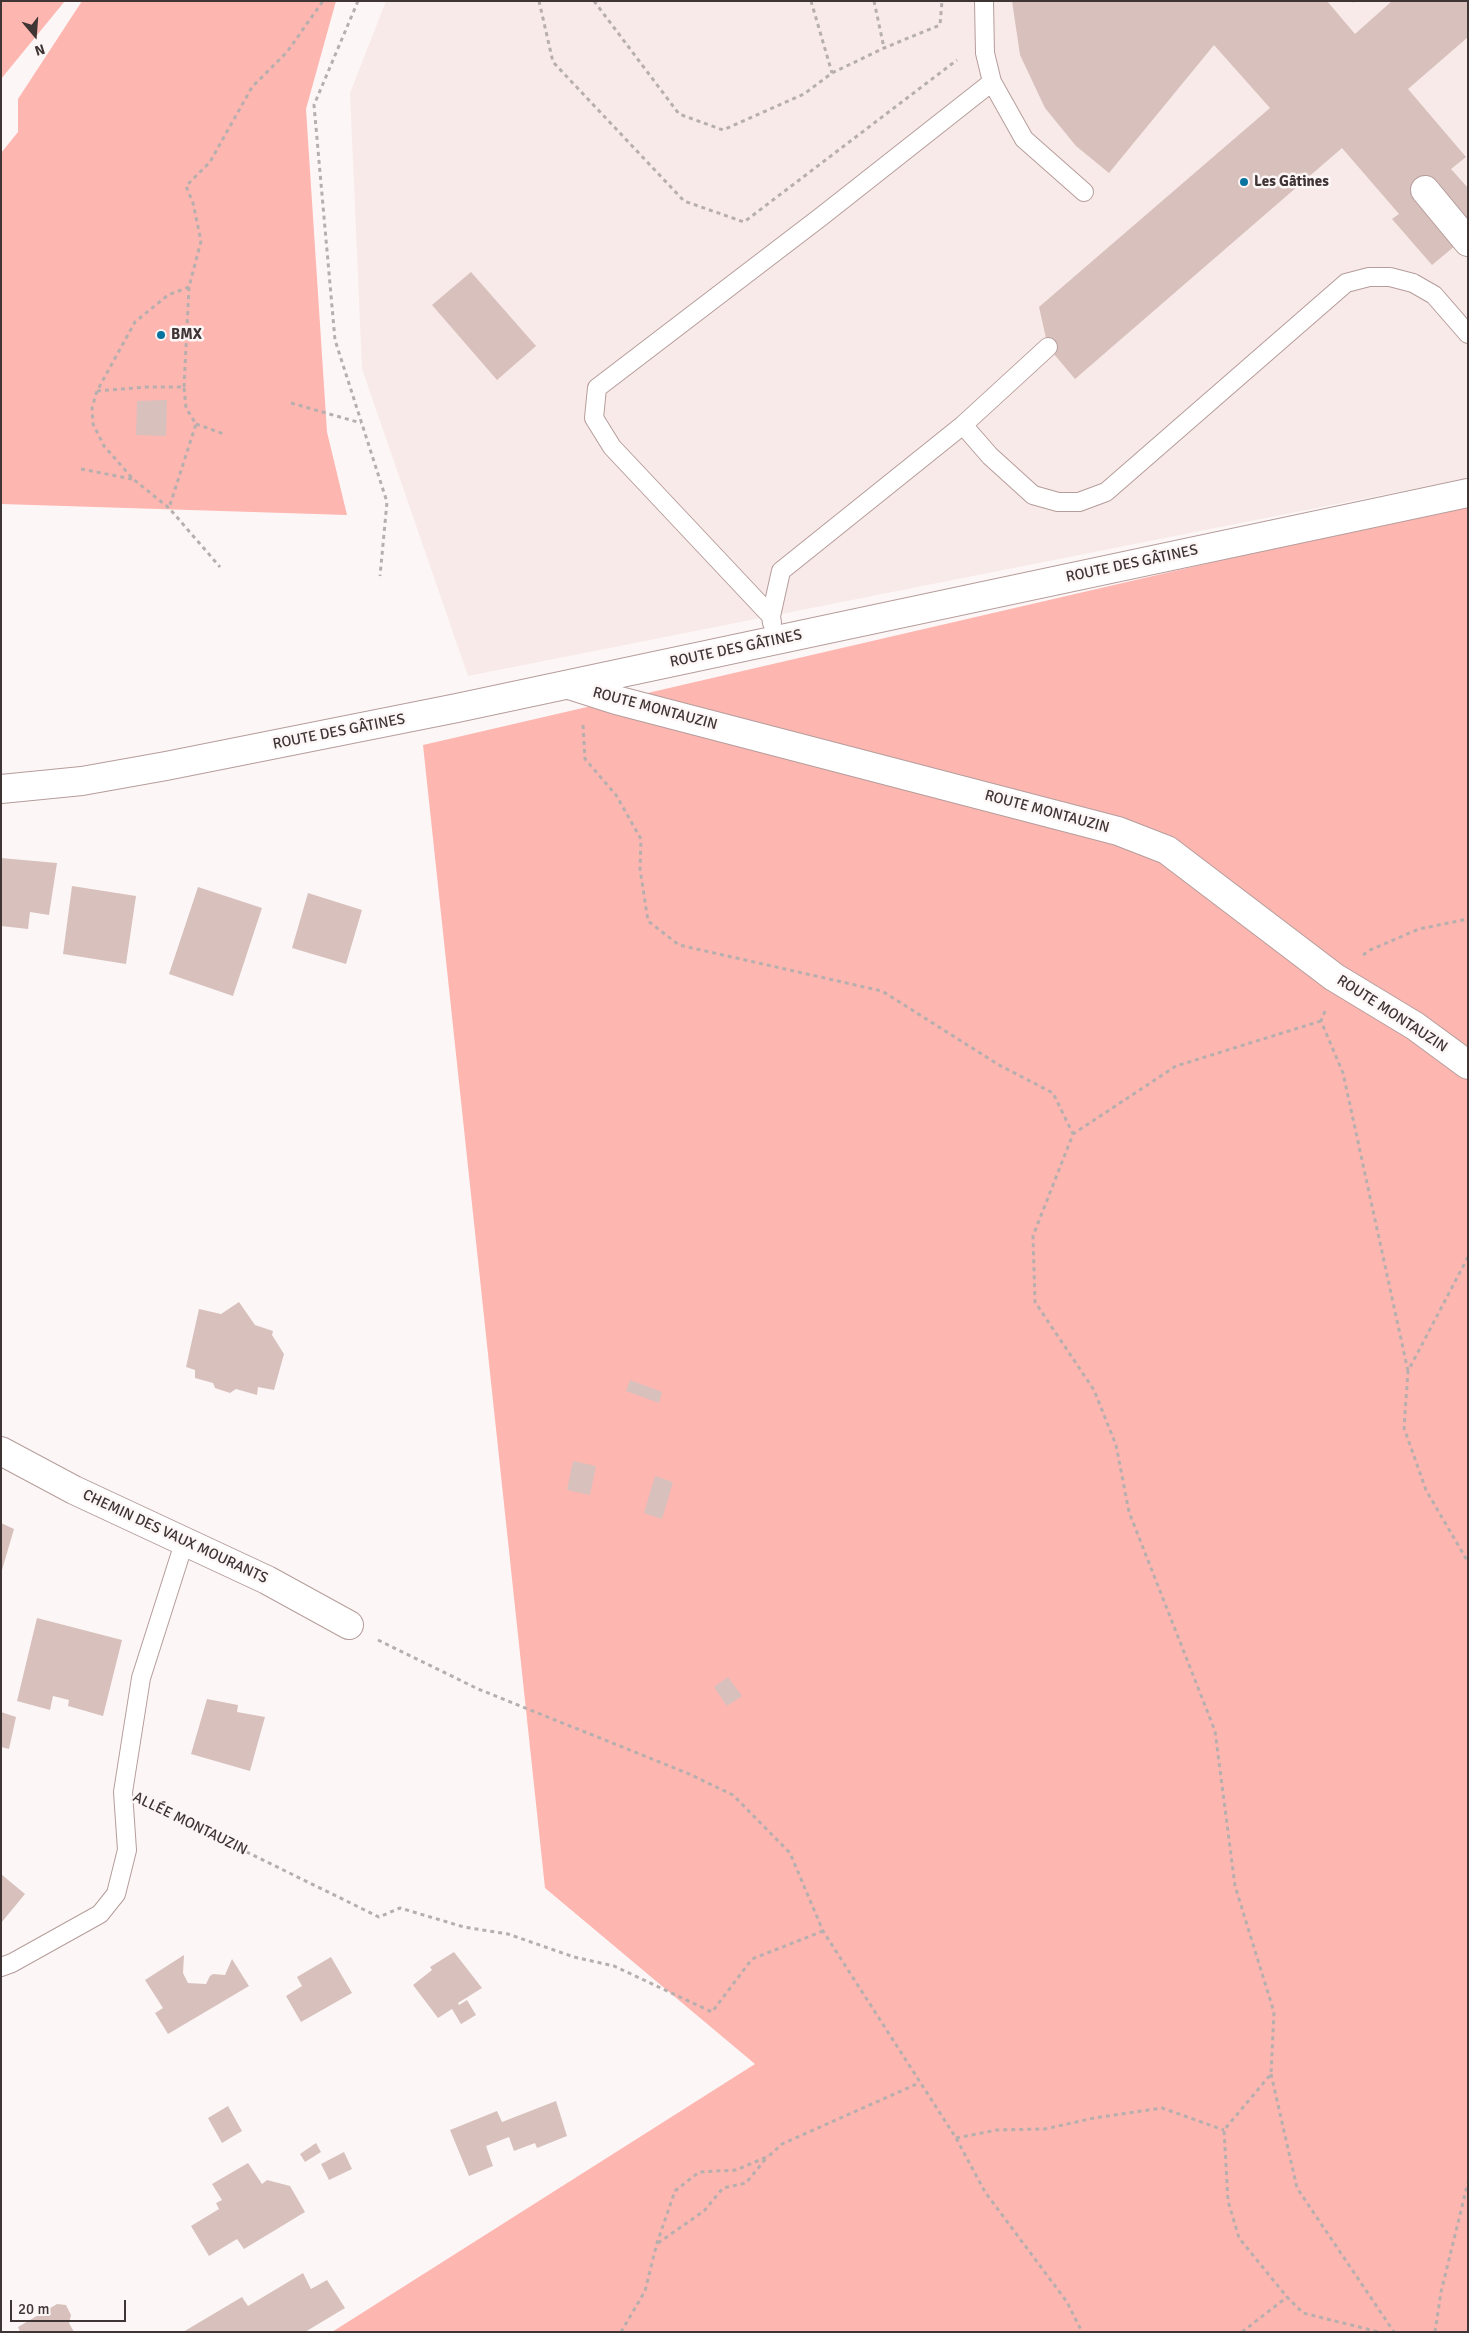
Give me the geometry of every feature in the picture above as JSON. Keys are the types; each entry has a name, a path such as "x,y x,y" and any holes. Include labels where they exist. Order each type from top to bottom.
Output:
{"street":[{"path":"1425,190 1468,242"},
{"name":"ROUTE DES GÂTINES","path":"1,789 82,781 166,766 567,685 773,628 1468,493"},
{"name":"ROUTE MONTAUZIN","path":"567,685 616,700 1118,831 1166,850 1334,976 1415,1026 1468,1064"},
{"name":"CHEMIN DES VAUX MOURANTS","path":"1,1451 74,1490 184,1543 267,1580 349,1625"}],"lane":[{"path":"984,1 984,40 992,82 1024,139 1084,192"},
{"path":"773,628 612,446 594,418 597,388 992,82"},
{"path":"963,425 990,456 1033,495 1058,502 1079,502 1106,492 1346,283 1369,277 1390,277 1413,283 1434,295 1468,334"},
{"path":"773,628 781,571 963,425 1048,347"},
{"name":"ALLÉE MONTAUZIN","path":"123,1792 141,1678 184,1543"},
{"path":"1,1967 12,1963 100,1914 116,1894 127,1850 123,1792"}],"path":[{"path":"224,434 196,424 186,408 184,387 189,287 200,241 193,203 186,186 210,162 252,86 287,52 323,1"},
{"path":"358,1 314,105 335,340 387,502 380,576"},
{"path":"539,1 553,62 684,201 744,222 984,40"},
{"path":"594,1 679,114 723,130 804,94 832,73 884,48 940,25 942,1"},
{"path":"812,1 832,73"},
{"path":"874,1 884,48"},
{"path":"189,287 168,294 135,322 97,391 92,408 93,424 104,446 133,479 169,508 220,567"},
{"path":"97,391 147,387 184,387"},
{"path":"291,403 361,423"},
{"path":"169,508 196,424"},
{"path":"82,469 133,479"},
{"path":"567,685 582,716 585,760 616,795 641,839 640,869 648,921 679,945 882,991 999,1065 1053,1094 1073,1134"},
{"path":"1370,950 1419,930 1468,919"},
{"path":"1334,976 1334,986 1321,1021 1343,1073 1408,1371 1404,1428 1426,1490 1468,1562"},
{"path":"1321,1021 1176,1066 1073,1134 1033,1236 1035,1302 1094,1390 1116,1445 1129,1512 1215,1731 1235,1886 1274,2012 1271,2074 1296,2188 1394,2332"},
{"path":"1408,1371 1468,1258"},
{"path":"349,1625 478,1689 687,1772 733,1795 790,1853 823,1931 956,2138 984,2192 1067,2302 1082,2332"},
{"name":"ALLÉE MONTAUZIN","path":"123,1792 379,1917 400,1908 464,1928 508,1934 574,1957 614,1966 712,2012 752,1959 823,1931"},
{"path":"1271,2074 1224,2130 1228,2201 1238,2238 1287,2297 1303,2313 1379,2332"},
{"path":"657,2243 704,2211 723,2188 746,2183 782,2144 919,2083"},
{"path":"956,2138 997,2130 1045,2129 1094,2118 1162,2108 1224,2130"},
{"path":"621,2332 645,2291 657,2243 675,2191 699,2172 736,2170 769,2156"},
{"path":"1435,2332 1440,2292 1468,2182"},
{"path":"1242,2332 1287,2297"}],"shaded area":[{"path":"1,1 65,1 1,79"},
{"name":"BMX","path":"82,1 336,1 306,109 327,432 347,515 1,504 1,153 18,132 18,99"},
{"name":"Les Gâtines","path":"386,1 1468,1 1468,478 468,676 362,369 350,93"},
{"path":"1468,503 1468,2332 332,2332 755,2064 545,1888 423,745"}],"building":[{"name":"Les Gâtines","path":"1012,1 1327,1 1355,34 1392,1 1468,1 1468,37 1408,89 1466,157 1451,169 1468,188 1468,235 1432,265 1392,219 1399,214 1342,148 1075,379 1048,347 1039,307 1270,108 1214,45 1109,173 1076,146 1045,108 1020,55"},
{"path":"471,272 536,346 497,380 432,305"},
{"path":"167,400 166,436 136,435 137,401"},
{"path":"1,858 57,863 49,915 30,912 28,929 1,926"},
{"path":"72,886 136,896 126,964 63,954"},
{"path":"198,887 262,908 233,996 169,974"},
{"path":"308,893 362,910 346,964 292,948"},
{"path":"239,1302 255,1325 273,1331 272,1335 284,1354 274,1390 258,1387 257,1395 236,1389 230,1393 215,1388 213,1383 195,1378 195,1370 186,1367 199,1309 221,1314"},
{"path":"630,1380 662,1392 659,1403 626,1391"},
{"path":"573,1461 596,1466 590,1495 567,1490"},
{"path":"655,1476 673,1482 662,1519 644,1513"},
{"path":"1,1523 14,1529 2,1570 1,1570"},
{"path":"37,1618 122,1640 103,1716 68,1706 69,1700 53,1696 50,1710 17,1701"},
{"path":"728,1677 742,1696 727,1706 714,1687"},
{"path":"207,1699 238,1705 237,1712 265,1717 250,1771 191,1754"},
{"path":"1,1712 16,1717 9,1749 1,1747"},
{"path":"1,1874 25,1894 1,1923"},
{"path":"454,1952 482,1988 458,2003 459,2005 467,2000 476,2015 461,2024 452,2009 438,2018 413,1985 432,1970 430,1967"},
{"path":"184,1955 183,1973 188,1983 206,1984 213,1974 225,1975 232,1959 249,1986 168,2034 155,2013 163,2008 145,1980"},
{"path":"331,1957 352,1993 301,2022 286,1996 302,1986 297,1977"},
{"path":"556,2101 567,2136 537,2148 535,2143 514,2151 509,2137 486,2146 493,2166 469,2176 450,2130 497,2111 502,2122"},
{"path":"228,2106 242,2131 222,2143 208,2118"},
{"path":"316,2143 321,2152 305,2162 300,2154"},
{"path":"344,2152 352,2169 329,2180 321,2164"},
{"path":"248,2163 262,2184 267,2180 290,2186 305,2212 244,2249 237,2239 209,2256 191,2226 219,2209 216,2203 222,2200 212,2184"},
{"path":"303,2273 311,2289 327,2280 345,2308 305,2332 183,2332 242,2297 248,2306"},
{"path":"57,2304 66,2305 71,2315 69,2323 74,2332 20,2332 18,2327"}],"place":[{"name":"Les Gâtines","path":"1244,182"},
{"name":"BMX","path":"161,335"}]}
